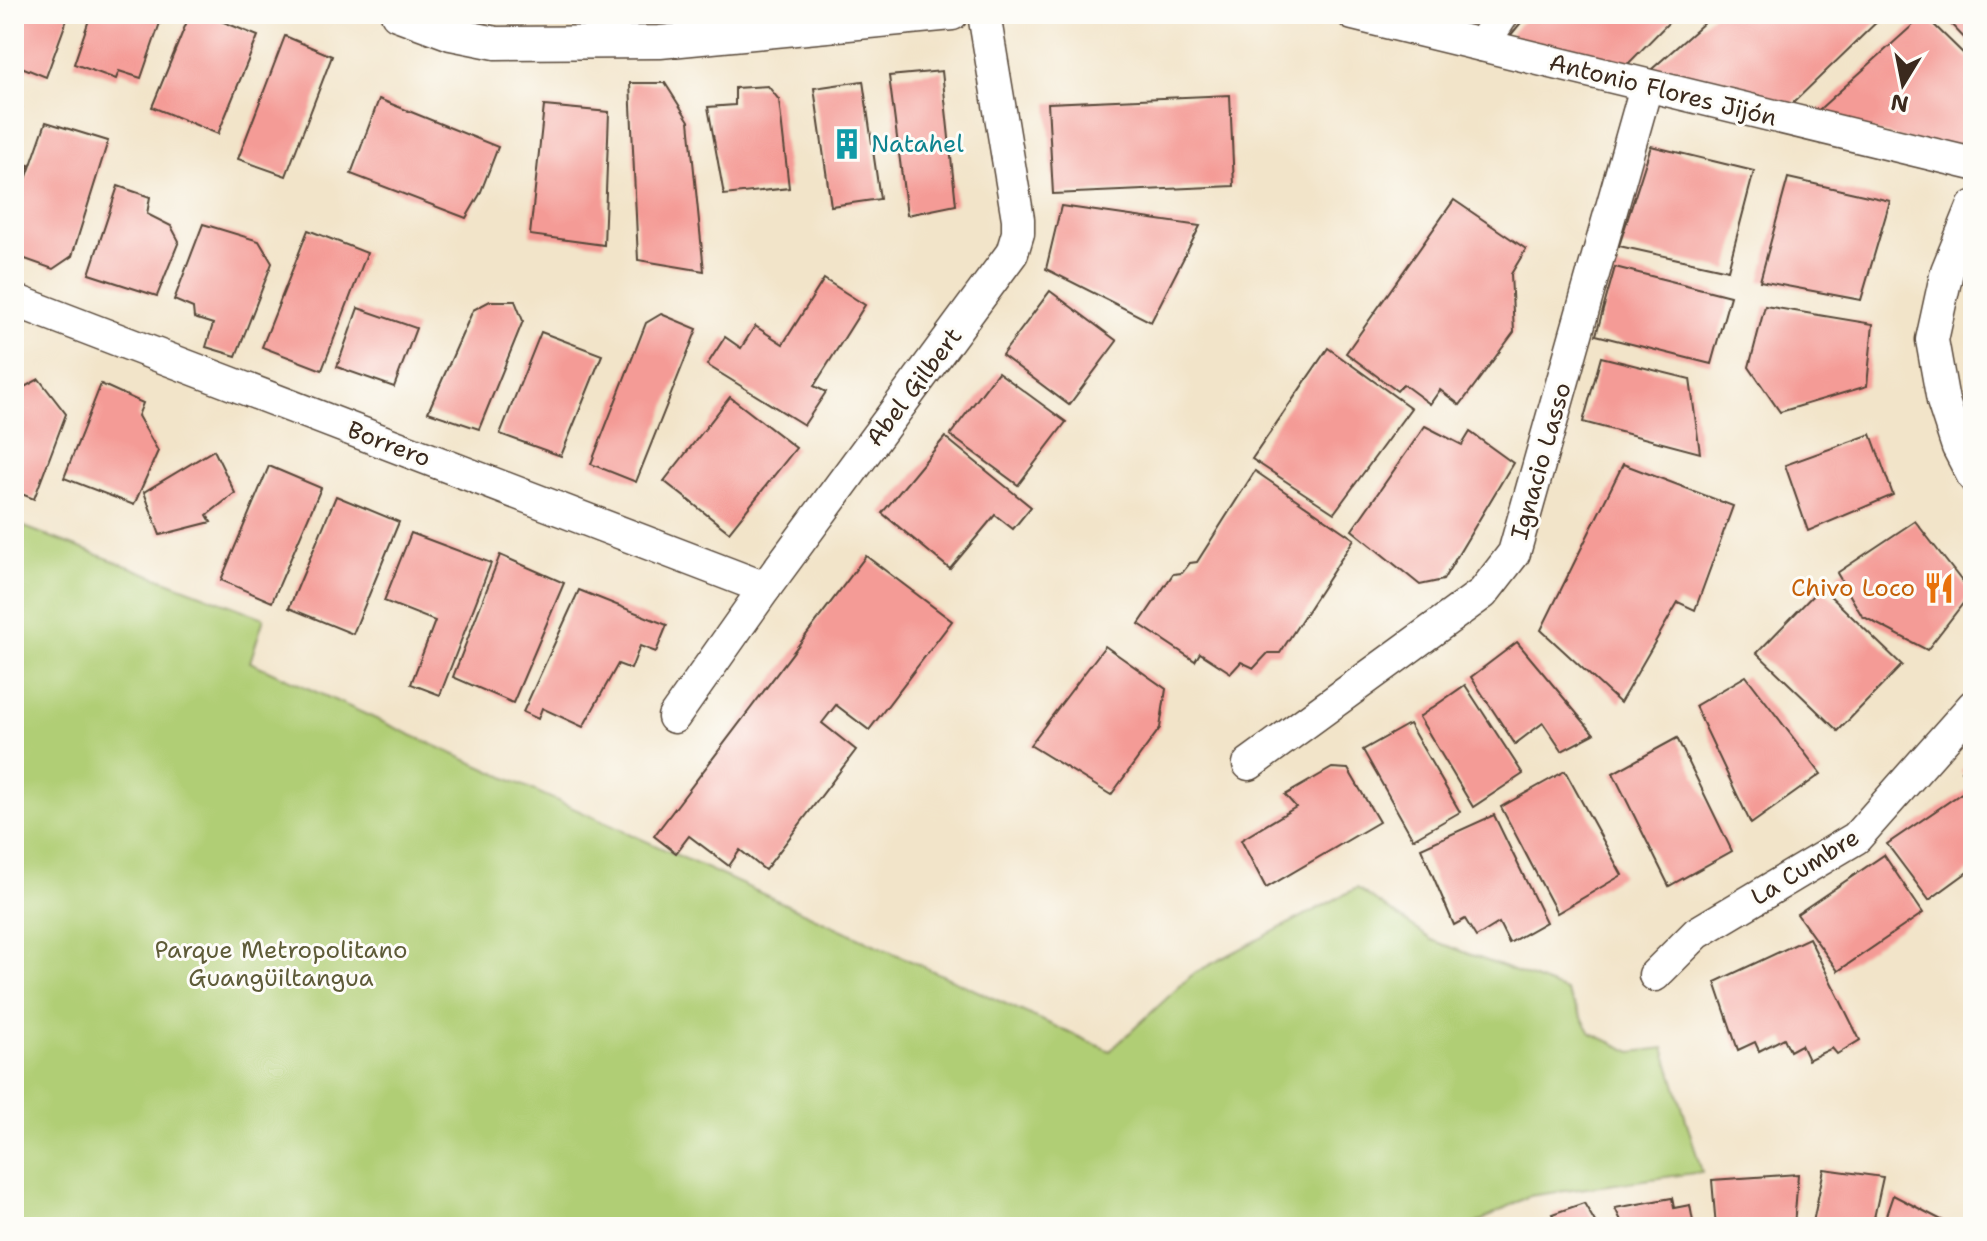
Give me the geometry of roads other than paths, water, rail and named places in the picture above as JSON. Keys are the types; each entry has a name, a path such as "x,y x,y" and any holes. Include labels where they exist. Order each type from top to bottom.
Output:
{"street":[{"path":"397,14 451,34 496,43 659,28 952,14"},
{"name":"Abel Gilbert","path":"674,717 765,588 1012,253 1018,233 1018,219 984,14"},
{"name":"Antonio Flores Jijón","path":"1353,14 1973,164"},
{"path":"1482,45 1503,14"},
{"name":"Ignacio Lasso","path":"1249,764 1483,593 1514,553 1646,87"},
{"path":"1973,207 1947,271 1932,340 1943,401 1958,447 1973,476"},
{"name":"Borrero","path":"14,300 765,588"},
{"name":"La Cumbre","path":"1655,975 1697,933 1856,838 1973,706"}],"place":[{"name":"Natahel","path":"847,144"},
{"name":"Chivo Loco","path":"1939,588"}],"park label":[{"name":"Parque Metropolitano Guangüiltangua","path":"281,964"}]}
